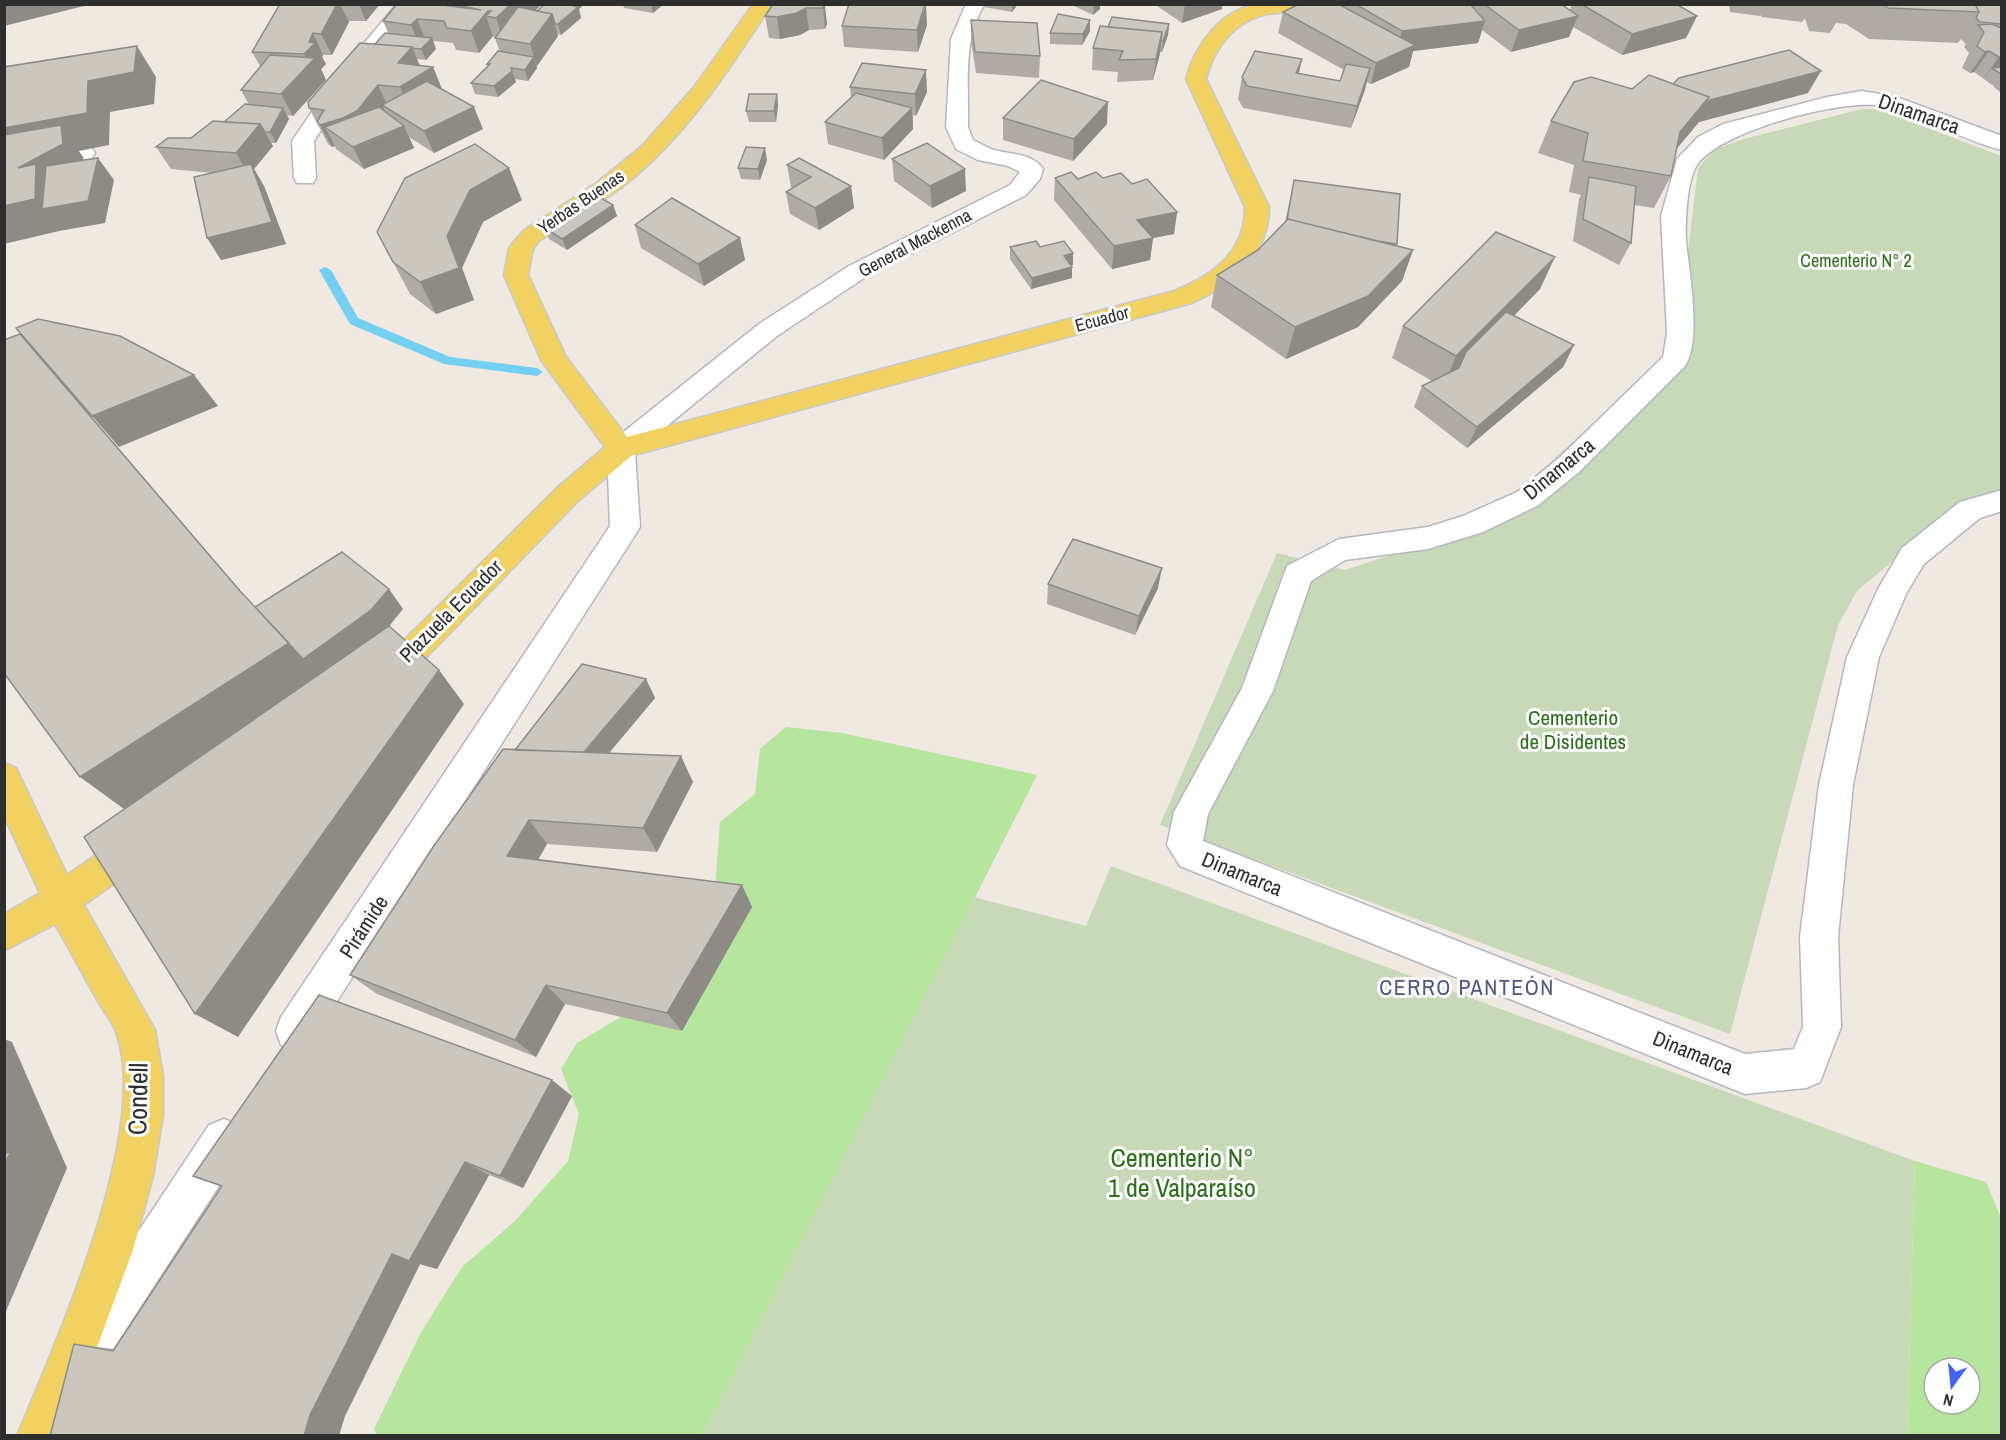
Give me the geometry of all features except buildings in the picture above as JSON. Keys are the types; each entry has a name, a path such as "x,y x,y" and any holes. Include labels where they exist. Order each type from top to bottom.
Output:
{"main road":[{"name":"Yerbas Buenas","path":"621,448 554,360 516,275 521,248 531,236 627,171 655,146 685,113 763,4"},
{"name":"Ecuador","path":"621,448 1184,297 1206,287 1232,268 1248,248 1254,234 1257,207 1196,79 1199,62 1207,47 1219,33 1244,16 1252,12 1308,4"},
{"name":"Plazuela Ecuador","path":"355,696 406,657 553,508 621,448"},
{"name":"Condell","path":"4,778 61,900 136,1030 143,1076 143,1116 132,1176 111,1250 59,1392 40,1436"},
{"path":"4,934 61,900 170,825"}],"street":[{"path":"305,178 303,141 341,83 408,4"},
{"name":"General Mackenna","path":"621,448 768,330 858,271 1018,190 1029,179 1032,169 1014,160 986,155 964,144 957,126 961,39 970,12 976,4"},
{"name":"Dinamarca","path":"2001,144 1887,100 1862,97 1827,103 1731,129 1706,142 1685,164 1673,216 1680,333 1676,360 1569,465 1527,499 1473,524 1428,538 1339,550 1298,574 1257,691 1191,812 1185,845 1192,855 1745,1074 1806,1068 1822,1027 1819,937 1836,784 1863,657 1893,589 1913,556 1970,510 2001,500"},
{"path":"4,167 84,153"},
{"name":"Pirámide","path":"280,1054 625,527 621,448"},
{"path":"59,1392 241,1114"}],"green space":[{"name":"Cementerio de Disidentes","path":"1862,109 1878,109 2001,156 2001,493 1899,556 1857,591 1838,625 1730,1034 1160,825 1277,553 1345,570 1454,534 1517,493 1677,346 1698,168 1714,150 1743,139"},
{"path":"786,727 842,733 1037,775 703,1435 377,1436 374,1429 420,1334 462,1267 515,1221 568,1161 579,1114 561,1069 577,1043 682,981 711,941 720,822 755,794 760,749"},
{"name":"Cementerio N° 1 de Valparaíso","path":"1111,866 1915,1161 1907,1435 703,1435 974,897 1086,926"},
{"path":"1915,1161 1986,1182 2001,1218 2002,1435 1907,1436"}],"waterway":[{"path":"325,270 354,321 448,361 537,372"}],"district":[{"name":"CERRO PANTEÓN","path":"1467,987"}],"park label":[{"name":"Cementerio N° 2","path":"1856,261"}]}
